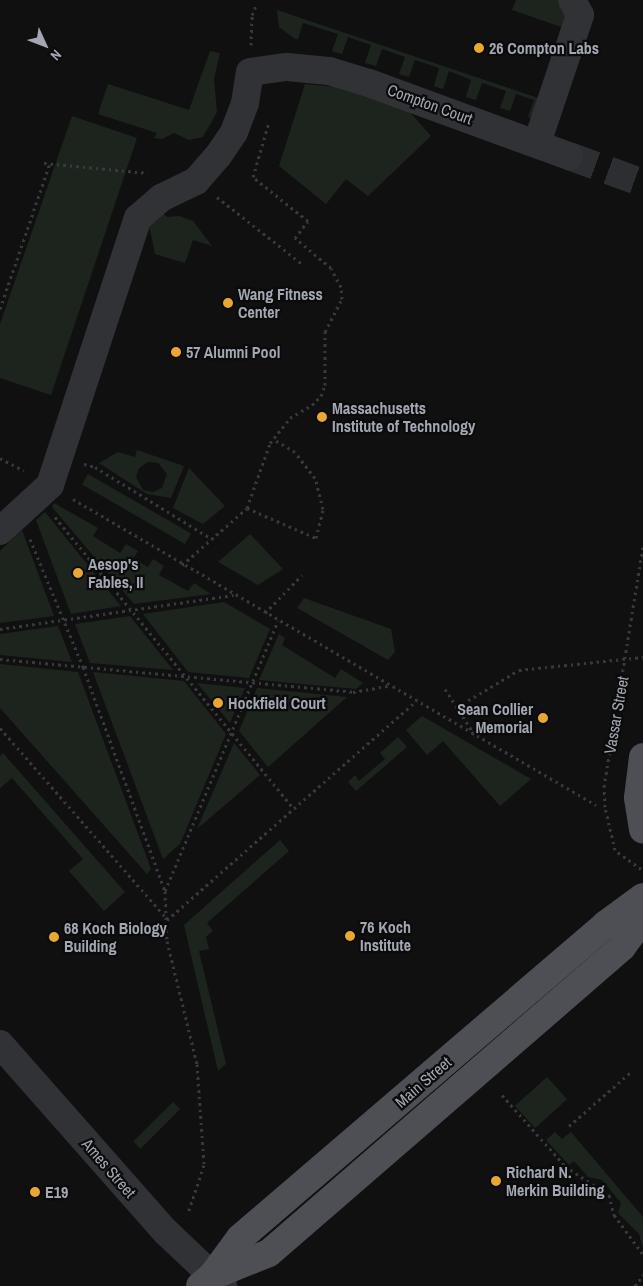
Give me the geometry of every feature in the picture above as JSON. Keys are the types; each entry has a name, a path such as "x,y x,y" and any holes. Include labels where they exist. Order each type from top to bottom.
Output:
{"main road":[{"name":"Vassar Street","path":"643,757 638,798 643,830"},
{"name":"Main Street","path":"211,1283 240,1238 606,924 643,897"},
{"name":"Main Street","path":"211,1283 269,1253 622,948 643,918"}],"street":[{"path":"537,143 580,14 572,0"},
{"name":"Compton Court","path":"196,181 234,132 245,103 250,72 287,67 329,72 369,83 569,156"},
{"path":"27,506 60,457 138,218 161,198 196,181"},
{"name":"Ames Street","path":"0,1044 211,1283"}],"path":[{"path":"252,14 257,3"},
{"path":"182,565 247,508 273,439 290,418 312,405 321,396 325,385 325,332 342,299 342,287 331,268 294,238 308,221 253,177 270,126"},
{"path":"44,163 143,173"},
{"path":"0,309 52,163"},
{"path":"196,181 301,263"},
{"path":"247,508 316,538 323,509 315,478 295,452 273,439"},
{"path":"60,457 95,468 212,539"},
{"path":"0,458 27,506 64,620 165,892 167,941 197,1064 202,1128 204,1164 188,1213"},
{"path":"27,506 182,565 596,805"},
{"path":"27,506 129,609 293,808"},
{"name":"Vassar Street","path":"643,545 606,773 605,807 615,850 643,871"},
{"path":"265,613 302,575"},
{"path":"0,629 234,595"},
{"path":"165,892 278,621"},
{"path":"457,707 519,670 643,657"},
{"path":"0,659 353,692 389,686"},
{"path":"445,689 475,736"},
{"path":"167,920 416,701"},
{"path":"0,728 167,920"},
{"path":"569,1126 631,1072"},
{"path":"502,1095 566,1166 609,1195 614,1215 634,1238 643,1254"},
{"path":"635,1286 643,1275"}],"shaded area":[{"path":"516,0 558,0 569,23 567,29 512,10"},
{"path":"277,10 544,100 536,120 528,117 534,100 516,94 510,111 500,108 506,91 482,83 476,100 466,97 471,80 449,71 443,89 434,86 439,68 415,60 409,77 399,74 405,57 382,49 376,66 365,63 371,45 348,37 342,54 332,51 338,34 303,23 298,39 295,39 279,27"},
{"path":"210,51 220,53 214,79 217,112 203,137 189,140 174,133 162,139 154,138 157,133 98,114 108,84 189,110"},
{"path":"305,84 347,88 408,110 431,136 368,196 346,179 326,204 279,166"},
{"path":"72,116 137,138 51,395 0,378 0,324"},
{"path":"163,213 167,217 179,216 193,221 212,246 193,240 185,263 155,254 149,225"},
{"path":"137,450 184,466 171,498 147,494 99,463 118,452 135,457","holes":["148,462 158,463 167,474 162,488 153,492 143,490 136,477 139,468"]},
{"path":"189,468 225,506 203,524 173,508"},
{"path":"88,474 191,534 185,544 82,484"},
{"path":"54,503 98,528 93,536 120,553 126,544 138,551 133,559 148,567 153,559 164,566 159,575 188,591 194,583 211,594 134,604 52,507"},
{"path":"45,512 121,606 71,614 36,520"},
{"path":"22,530 54,616 0,623 0,551"},
{"path":"250,534 283,569 258,585 218,562"},
{"path":"304,598 391,629 395,652 388,660 297,608"},
{"path":"224,602 270,629 249,678 188,672 143,614"},
{"path":"130,616 173,670 90,663 75,624"},
{"path":"58,626 72,662 0,655 0,634"},
{"path":"279,634 285,638 282,645 335,678 341,669 363,683 356,689 259,680"},
{"path":"0,664 78,672 151,869 147,874 0,708"},
{"path":"93,672 184,681 226,734 180,844 163,859"},
{"path":"197,683 245,688 230,723"},
{"path":"257,688 347,697 268,767 239,731"},
{"path":"422,716 531,779 500,806 443,741 427,755 406,730"},
{"path":"398,737 407,747 356,791 348,782 355,775 359,781 385,759 380,753"},
{"path":"234,743 260,775 197,829"},
{"path":"3,753 125,892 104,911 69,871 83,859 12,778 0,788 0,756"},
{"path":"280,840 289,851 207,923 213,931 206,937 209,949 199,951 226,1064 218,1071 184,925"},
{"path":"547,1077 567,1099 535,1128 515,1106"},
{"path":"173,1102 180,1109 140,1149 133,1142"},
{"path":"555,1132 562,1139 571,1132 643,1217 643,1248 639,1234 618,1213 621,1203 602,1180 588,1177 574,1161 569,1165 546,1140"}],"tunnel":[{"path":"569,156 643,183"}],"place":[{"name":"26 Compton Labs","path":"479,48"},
{"name":"Wang Fitness Center","path":"228,303"},
{"name":"57 Alumni Pool","path":"176,352"},
{"name":"Massachusetts Institute of Technology","path":"322,417"},
{"name":"Aesop's Fables, II","path":"78,573"},
{"name":"Hockfield Court","path":"218,703"},
{"name":"Sean Collier Memorial","path":"543,718"},
{"name":"76 Koch Institute","path":"350,936"},
{"name":"68 Koch Biology Building","path":"54,937"},
{"name":"Richard N. Merkin Building","path":"496,1181"},
{"name":"E19","path":"35,1192"}]}
